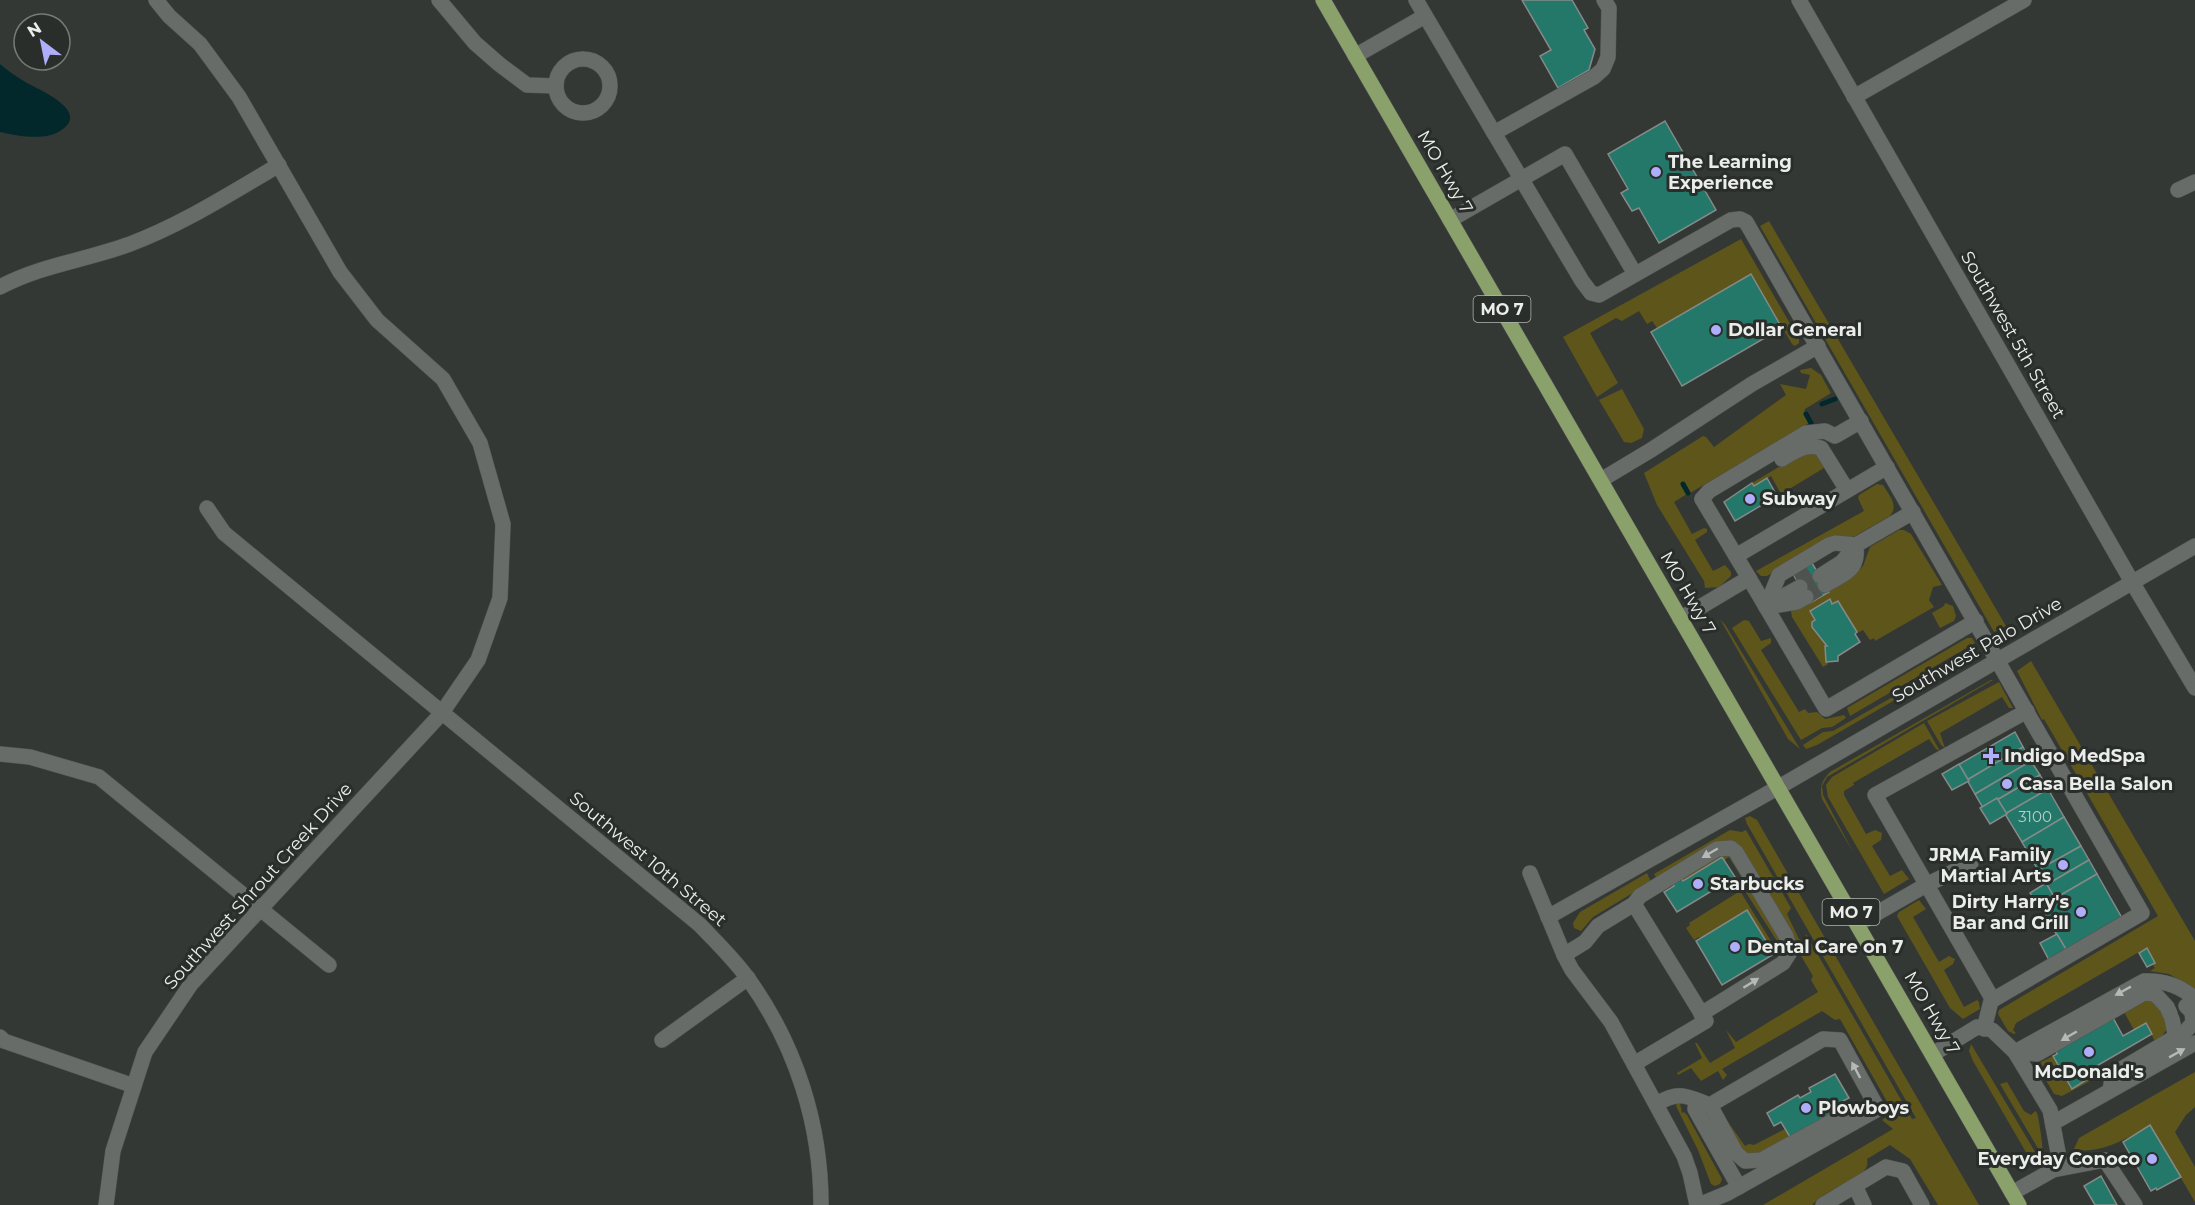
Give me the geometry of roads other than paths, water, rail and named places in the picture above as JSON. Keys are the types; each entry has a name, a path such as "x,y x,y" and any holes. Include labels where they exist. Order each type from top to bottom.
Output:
{"main road":[{"name":"MO Hwy 7","path":"1323,0 2016,1199"}],"street":[{"path":"156,0 169,16 201,44 239,97 340,272 377,320 443,379 480,443 503,524 500,598 478,660 441,714"},
{"path":"439,0 475,43 527,85 556,86"},
{"path":"1416,0 1521,180 1591,293 1599,295 1731,220 1740,219 1746,222 2142,913 1993,1000 1983,1029"},
{"path":"1494,133 1594,77 1603,69 1608,57 1609,8 1604,0"},
{"name":"Southwest 5th Street","path":"1798,0 2195,688"},
{"path":"1854,98 2024,0"},
{"path":"1355,56 1425,16"},
{"path":"1450,220 1565,154 1635,274"},
{"path":"0,287 50,267 128,245 157,233 279,165"},
{"path":"2178,190 2195,182"},
{"path":"1601,480 1752,384 1818,346"},
{"path":"1702,499 1709,490 1806,433 1825,431 1835,436 1861,421"},
{"path":"1702,499 1715,496 1798,449 1814,445 1826,452 1847,490"},
{"path":"1736,556 1887,467"},
{"path":"1702,499 1827,709 1976,621"},
{"name":"Southwest 10th Street","path":"207,508 224,532 441,714 700,925 748,978 776,1023 797,1067 813,1122 818,1150 821,1205"},
{"path":"1856,545 1856,565 1850,570 1820,576 1838,551 1856,545 1913,512"},
{"path":"1766,607 1779,575 1829,545 1835,543 1856,545"},
{"name":"Southwest Palo Drive","path":"1548,917 1779,787 2195,546"},
{"path":"1680,619 1749,578"},
{"path":"1784,584 1800,587 1797,602 1766,607 1784,584"},
{"path":"1993,1000 1875,795 2027,711"},
{"name":"Southwest Shrout Creek Drive","path":"106,1205 113,1151 145,1053 191,984 441,714"},
{"path":"0,754 30,757 99,777 329,966"},
{"path":"1564,955 1586,942 1599,926 1634,904 1640,896 1717,849 1731,848 1736,852 1786,936 1790,952 1784,963 1701,1014"},
{"path":"1858,924 1926,885 1971,863"},
{"path":"1530,873 1572,970 1611,1022 1684,1156 1698,1205 1738,1186 1878,1109 1840,1040 1823,1039 1695,1109 1738,1186"},
{"path":"1634,904 1706,1021 1634,1064"},
{"path":"662,1040 748,978"},
{"path":"2015,1052 2144,981 2175,984 2188,1003 2193,1023 2182,1035 2113,1074 2110,1090"},
{"path":"2015,1052 2037,1054 2144,993 2156,991 2188,1003"},
{"path":"2149,993 2155,994 2167,1007 2175,1034 2172,1039"},
{"path":"1933,1054 1977,1027 1992,1030 2015,1052 2050,1110 2061,1168"},
{"path":"0,1037 4,1041 134,1086"},
{"path":"2053,1123 2195,1043"},
{"path":"1656,1104 1673,1095 1703,1103 1740,1158 1752,1162 1769,1157 1833,1121 1853,1123"},
{"path":"2016,1199 2052,1170 2106,1160 2134,1205"},
{"path":"1823,1205 1886,1167 1903,1171 1922,1205"},
{"path":"1849,1205 1856,1186"},
{"path":"1856,1186 1859,1205"},
{"path":"1856,1186 1864,1205"}],"water":[{"path":"0,64 9,72 52,96 67,109 70,116 68,124 54,134 39,137 0,132"}],"waterway":[{"path":"1822,404 1835,399"},
{"path":"1806,414 1811,423"},
{"path":"1683,484 1688,493"}],"tunnel":[{"path":"1795,577 1814,566"},
{"path":"1800,587 1820,576"},
{"path":"1806,597 1825,585"}],"place":[{"name":"The Learning Experience","path":"1656,172"},
{"name":"Dollar General","path":"1716,330"},
{"name":"Subway","path":"1750,499"},
{"name":"Indigo MedSpa","path":"1991,756"},
{"name":"Casa Bella Salon","path":"2007,784"},
{"name":"JRMA Family Martial Arts","path":"2063,865"},
{"name":"Starbucks","path":"1698,884"},
{"name":"Dirty Harry's Bar and Grill","path":"2081,912"},
{"name":"Dental Care on 7","path":"1735,947"},
{"name":"McDonald's","path":"2089,1052"},
{"name":"Plowboys","path":"1806,1108"},
{"name":"Everyday Conoco","path":"2152,1159"}]}
